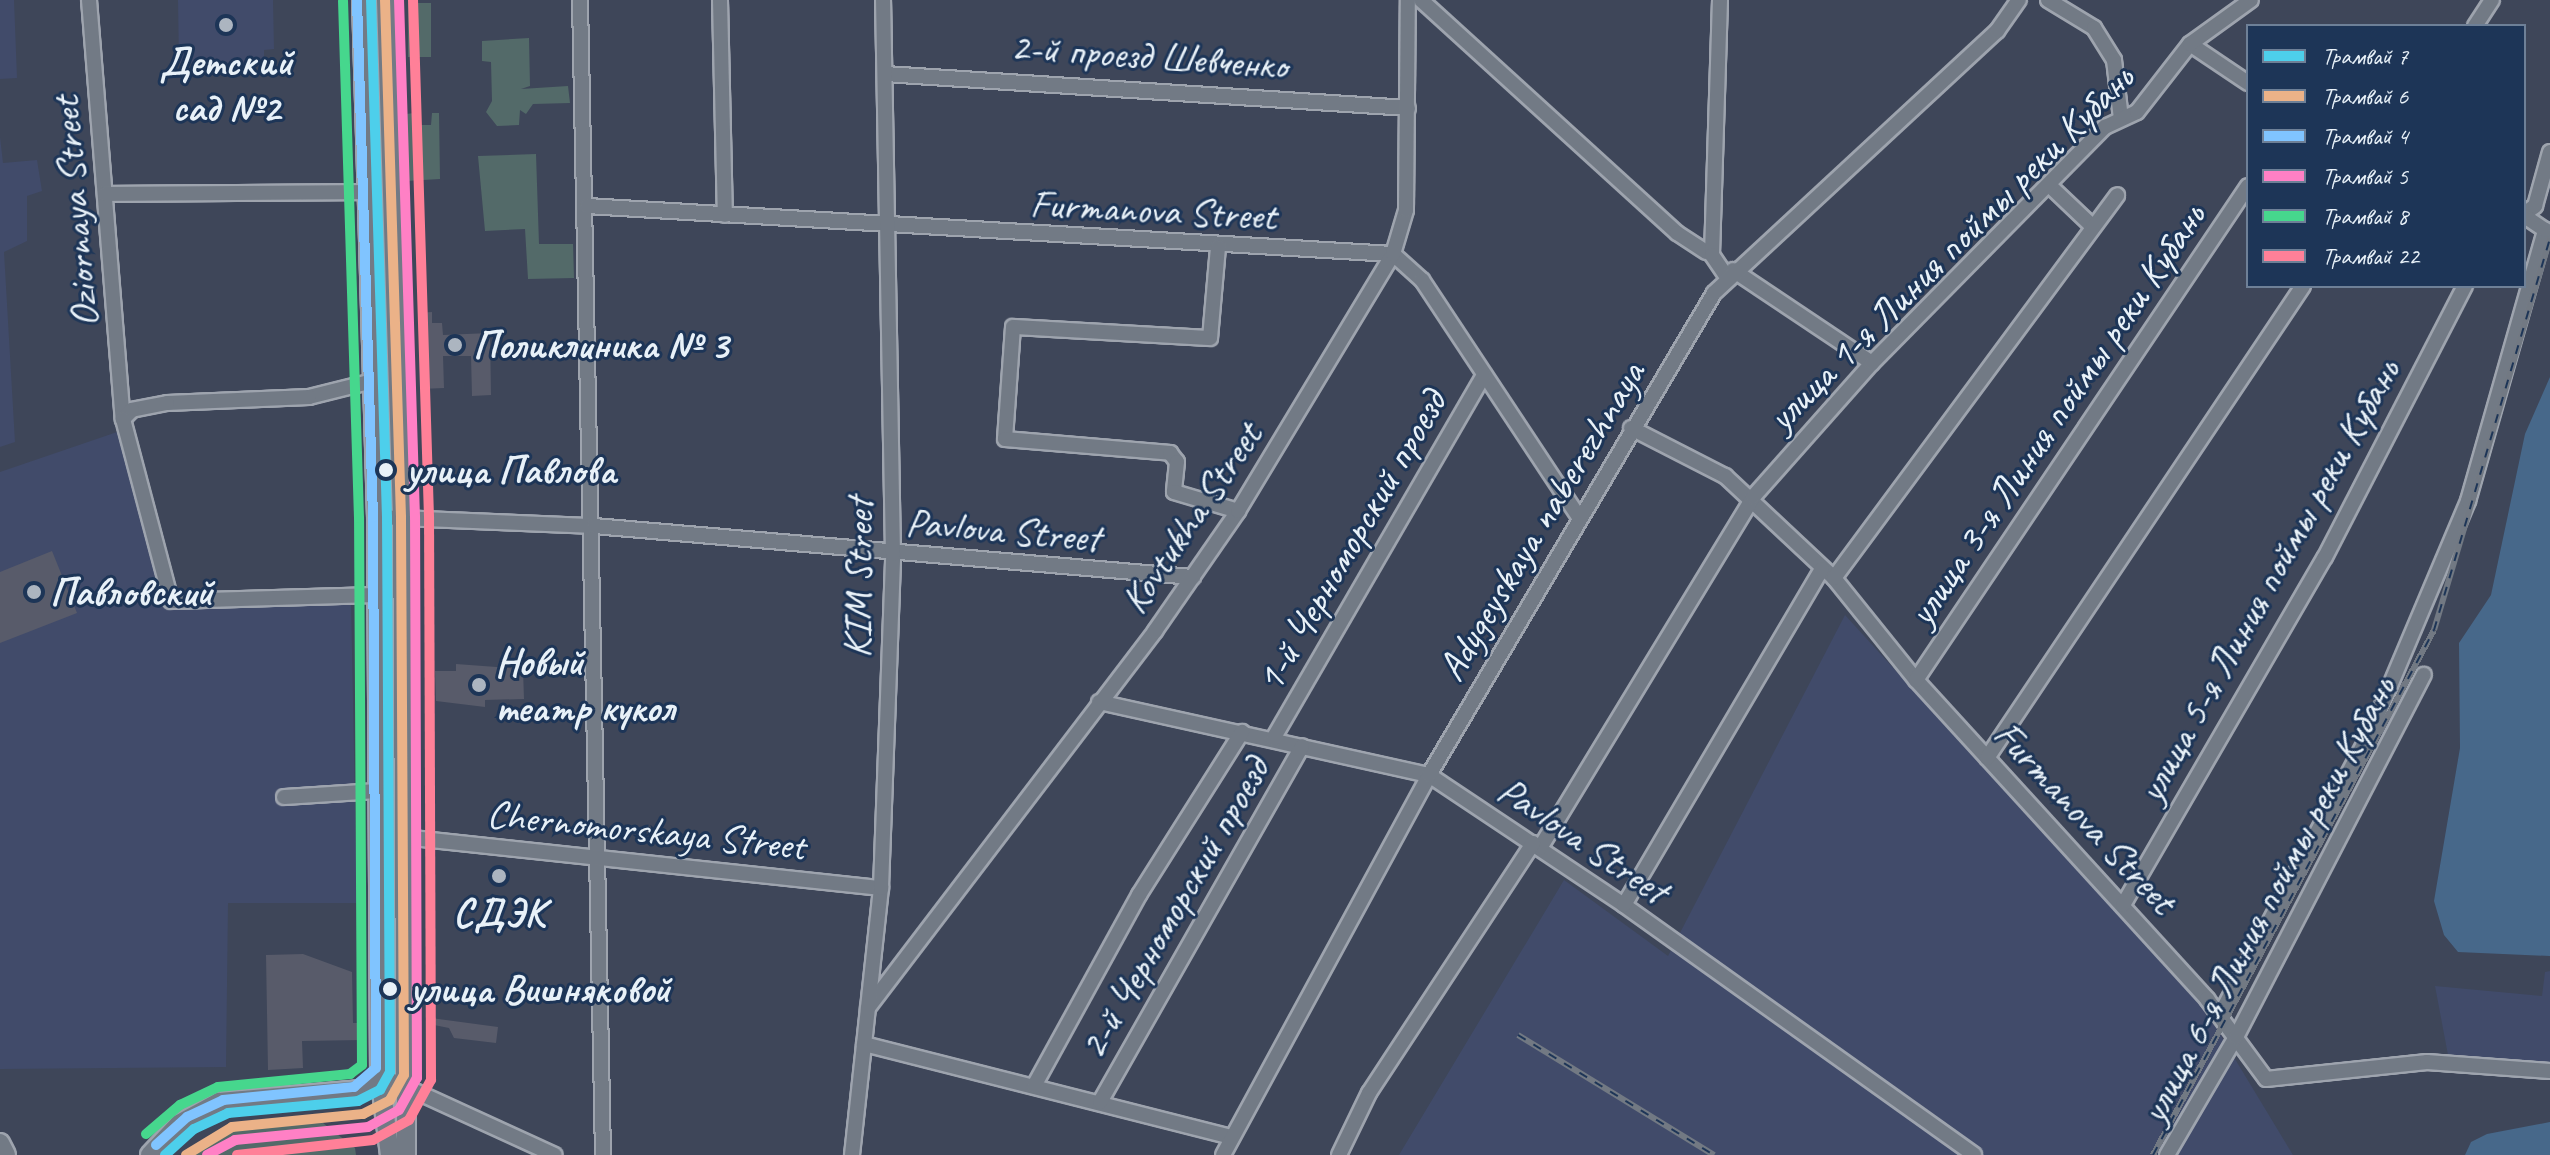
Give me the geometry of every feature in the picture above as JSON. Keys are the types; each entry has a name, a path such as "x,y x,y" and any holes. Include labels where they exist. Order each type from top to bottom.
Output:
{"main road":[{"path":"362,0 377,517 380,1075 403,1155"},
{"path":"386,0 402,517 407,1086 403,1155"},
{"path":"150,1155 179,1124 219,1102 248,1095 334,1094 367,1088 380,1075"},
{"path":"334,1094 387,1105"},
{"path":"387,1105 390,1155"},
{"path":"0,1143 6,1155"}],"street":[{"name":"Oziornaya Street","path":"89,0 123,419 171,601 377,595"},
{"path":"580,0 594,526 603,1155"},
{"path":"720,0 725,215"},
{"name":"KIM Street","path":"852,1155 881,888 893,554 891,227 883,0"},
{"name":"Kovtukha Street","path":"868,1008 1193,577 1238,511 1393,254 1406,210 1408,0"},
{"path":"1421,0 1677,233 1706,252"},
{"path":"1720,0 1712,255 1730,273 1872,363"},
{"name":"Adygeyskaya naberezhnaya","path":"1223,1155 1429,775 1631,428 1730,273 1997,31 2019,0"},
{"path":"2048,0 2094,28 2114,60 2121,119"},
{"name":"улица 1-я Линия поймы реки Кубань","path":"1339,1155 1369,1093 1537,845 1753,497 1872,363 2050,186 2121,119 2137,112 2190,44 2251,0"},
{"path":"2476,24 2492,0"},
{"path":"2190,44 2246,82"},
{"name":"2-й проезд Шевченко","path":"885,74 1408,108"},
{"path":"2526,213 2535,206 2550,152"},
{"path":"2050,186 2093,227"},
{"name":"улица 3-я Линия поймы реки Кубань","path":"1916,680 2246,189"},
{"path":"105,194 368,192"},
{"path":"1624,905 1828,573 2117,195"},
{"name":"Furmanova Street","path":"587,206 1218,247 1393,254"},
{"name":"улица 6-я Линия поймы реки Кубань","path":"2220,1015 2377,719 2468,501 2545,230 2526,216"},
{"path":"1218,247 1210,338 1013,327 1005,439 1170,453 1177,462 1174,492 1238,511"},
{"path":"1393,254 1422,280 1579,517"},
{"path":"1987,758 2302,288"},
{"name":"улица 5-я Линия поймы реки Кубань","path":"2123,905 2325,557 2464,288"},
{"name":"1-й Черноморский проезд","path":"1273,739 1484,375"},
{"path":"123,419 132,410 167,403 309,397 373,381"},
{"name":"Furmanova Street","path":"1631,428 1753,497 1828,573 1916,680 2220,1015 2266,1079 2427,1062 2550,1071"},
{"name":"Pavlova Street","path":"377,517 594,526 893,554 1193,577"},
{"name":"улица 6-я Линия поймы реки Кубань","path":"2167,1155 2236,1037 2424,675"},
{"name":"Pavlova Street","path":"1099,702 1429,775 1624,905 1974,1155"},
{"name":"1-й Черноморский проезд","path":"1034,1086 1139,895 1242,732"},
{"name":"2-й Черноморский проезд","path":"1100,1102 1302,746"},
{"path":"284,797 378,791"},
{"name":"Chernomorskaya Street","path":"403,837 881,888"},
{"path":"864,1044 1231,1137"},
{"path":"380,1075 555,1155"}],"shaded area":[{"path":"0,0 14,0 17,78 0,79"},
{"name":"Детский сад №2","path":"178,0 273,0 274,49 264,50 264,66 179,63"},
{"path":"0,137 3,163 37,160 42,191 27,196 27,241 4,252 15,442 0,447"},
{"path":"2550,377 2550,956 2458,952 2444,935 2434,901 2460,748 2459,643 2491,595 2525,434"},
{"path":"123,430 171,606 351,600 357,903 228,903 226,1067 0,1069 0,472"},
{"path":"1845,615 2206,1011 2293,1155 1399,1155 1564,880 1668,956"},
{"path":"2550,971 2550,1066 2448,1055 2435,986 2542,996 2545,972"},
{"path":"2550,1122 2550,1155 2465,1155 2471,1142 2487,1134"}],"green space":[{"path":"408,3 431,3 431,57 408,57"},
{"path":"529,38 530,86 521,89 568,86 570,103 533,104 526,114 520,110 519,125 497,126 486,112 492,101 491,62 482,61 482,41"},
{"path":"414,113 414,125 431,125 432,113 439,113 440,179 406,181 406,114"},
{"path":"536,154 539,244 573,244 574,278 528,279 525,229 485,231 478,156"},
{"path":"323,1123 355,1148 356,1155 189,1155 233,1127"}],"building":[{"name":"Поликлиника № 3","path":"432,312 432,323 442,323 443,335 490,333 491,395 472,396 471,356 443,356 444,388 421,389 418,313"},
{"name":"Павловский","path":"52,551 77,613 0,643 0,572"},
{"name":"Новый театр кукол","path":"456,664 523,669 524,699 485,700 485,707 436,701 435,671 456,671"},
{"path":"303,954 352,972 353,1023 361,1023 362,1040 302,1041 303,1068 268,1070 266,955"},
{"path":"431,1018 498,1027 496,1043 454,1038 449,1028 429,1024"}],"railway":[{"path":"2153,1155 2434,630 2550,238"},
{"path":"1518,1035 1714,1155"}],"tram line":[{"name":"4","path":"156,1145 187,1117 223,1100 354,1087 376,1068 373,517 357,0"},
{"name":"7","path":"165,1155 194,1129 228,1113 358,1101 380,1090 390,1072 387,517 371,0"},
{"name":"6","path":"186,1155 232,1127 363,1114 390,1100 404,1075 401,517 385,0"},
{"name":"5","path":"207,1155 235,1140 368,1127 399,1110 417,1078 415,517 399,0"},
{"name":"22","path":"237,1155 373,1140 409,1120 431,1080 429,517 413,0"},
{"name":"8","path":"146,1134 180,1105 218,1087 350,1074 362,1065 359,518 343,1"}],"place":[{"name":"Детский сад №2","path":"226,25"},
{"name":"Поликлиника № 3","path":"455,345"},
{"name":"улица Павлова","path":"386,470"},
{"name":"Павловский","path":"34,592"},
{"name":"Новый театр кукол","path":"479,685"},
{"name":"СДЭК","path":"499,876"},
{"name":"улица Вишняковой","path":"390,989"}]}
